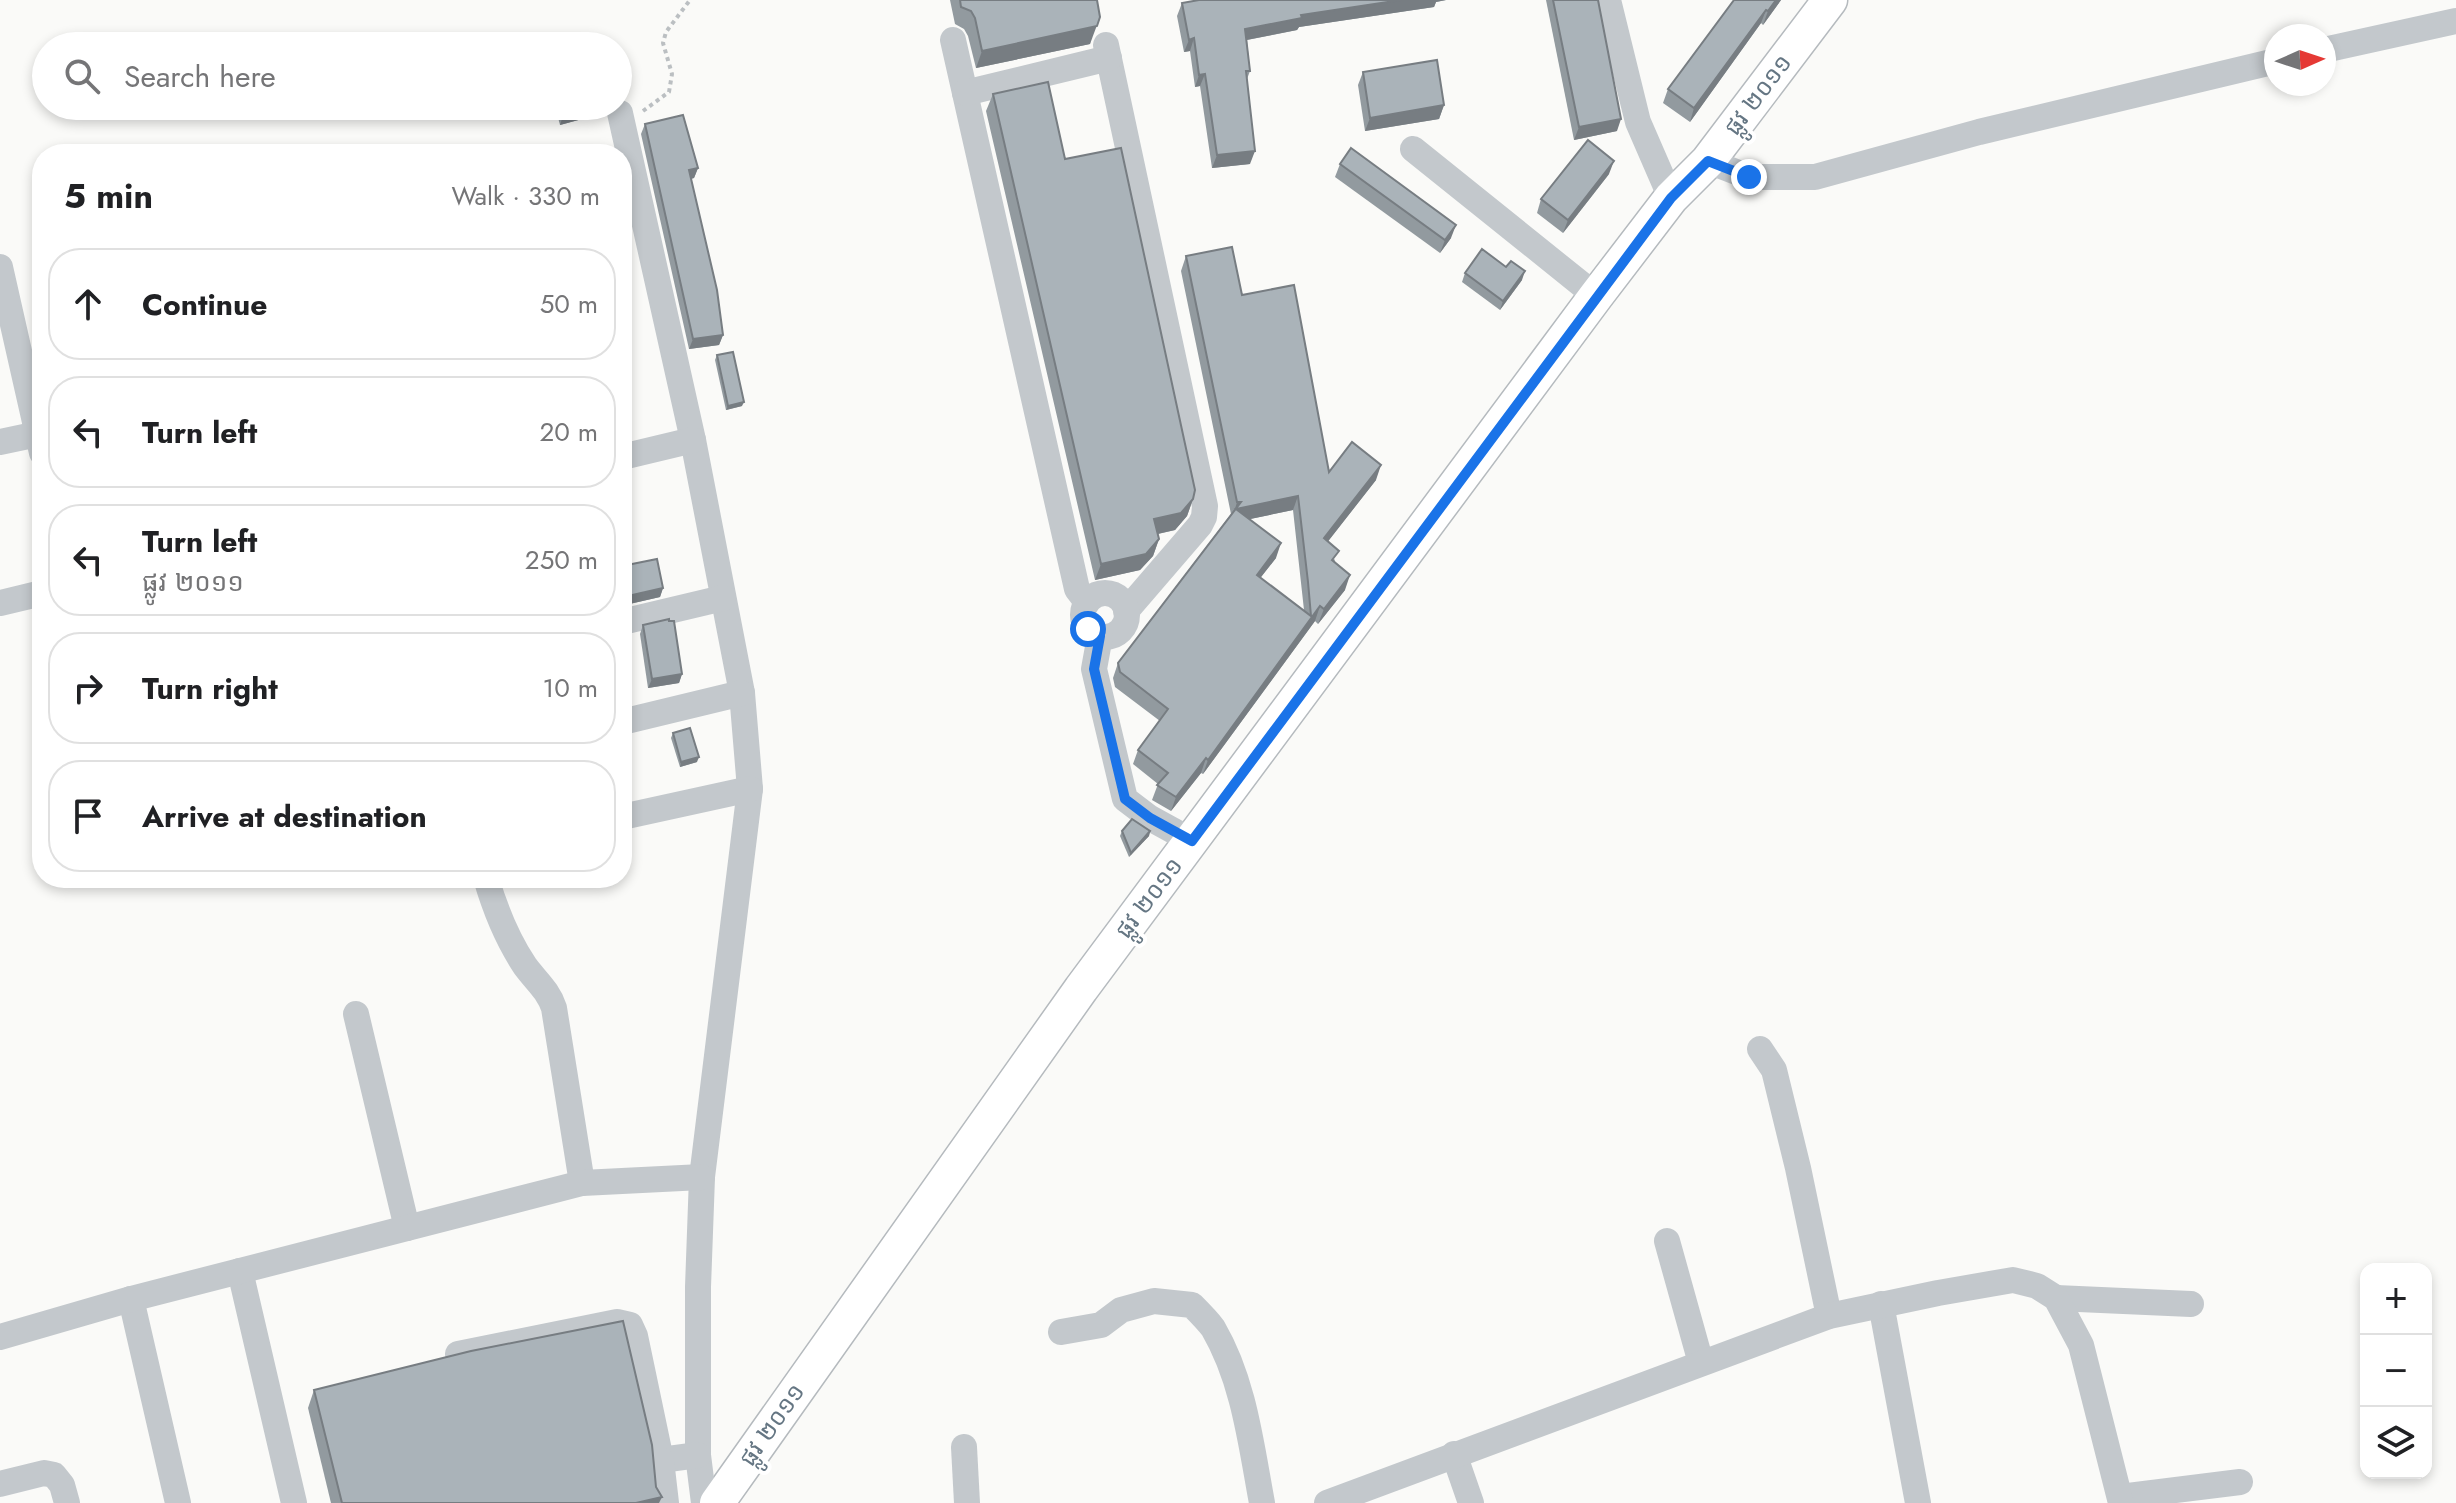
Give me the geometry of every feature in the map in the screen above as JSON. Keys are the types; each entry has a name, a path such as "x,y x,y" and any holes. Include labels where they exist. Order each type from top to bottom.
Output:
{"main road":[{"name":"ផ្លូវ ២០១១","path":"717,1503 1081,989 1596,296 1671,198 1708,161 1830,0"}],"street":[{"path":"1608,0 1638,122 1671,198"},
{"path":"2336,47 2456,21"},
{"path":"953,40 1077,589 1087,602"},
{"path":"965,93 1107,52 1205,506 1200,525 1126,611"},
{"path":"1708,161 1749,177 1815,177 1979,132 2264,64"},
{"path":"622,120 627,144"},
{"path":"1413,149 1596,296"},
{"path":"632,166 693,440 742,693 750,789 702,1177 698,1287 698,1455 704,1503"},
{"path":"0,267 6,319 32,414"},
{"path":"632,455 693,440"},
{"path":"0,442 32,443"},
{"path":"1099,594 1113,594 1126,611 1120,631 1107,637 1093,634 1084,623 1087,602 1099,594"},
{"path":"0,603 32,595"},
{"path":"632,620 723,598"},
{"path":"1100,636 1094,669 1125,799 1150,818 1192,841"},
{"path":"632,720 742,693"},
{"path":"632,815 750,789"},
{"path":"489,888 511,941 536,980 549,993 554,1008 582,1183"},
{"path":"356,1014 407,1228"},
{"path":"1760,1049 1774,1070 1829,1316"},
{"path":"0,1337 131,1299 582,1183 702,1177"},
{"path":"1667,1241 1701,1363"},
{"path":"240,1271 294,1503"},
{"path":"1327,1503 1829,1316 2013,1280 2037,1286 2056,1298 2081,1345 2120,1500 2240,1482"},
{"path":"2056,1298 2191,1304"},
{"path":"131,1299 175,1502"},
{"path":"1061,1332 1101,1325 1121,1310 1154,1301 1192,1305 1212,1326 1243,1402 1262,1503"},
{"path":"1881,1304 1918,1503"},
{"path":"458,1354 617,1322 630,1325 635,1336 661,1460 666,1503"},
{"path":"964,1447 967,1503"},
{"path":"1454,1454 1471,1503"},
{"path":"661,1460 698,1455"},
{"path":"0,1484 44,1473 54,1475 62,1485 67,1503"}],"path":[{"path":"632,114 650,108 669,92 672,74 663,43 666,32 690,0"}],"building":[{"path":"960,0 1097,0 1100,17 1097,26 982,51 975,18 971,11 961,7"},
{"path":"1199,0 1401,0 1301,15 1302,18 1245,29 1250,71 1246,71 1255,151 1217,155 1205,74 1199,75 1194,38 1189,40 1182,3"},
{"path":"1553,0 1598,0 1621,119 1579,127"},
{"path":"1734,0 1776,0 1694,108 1668,89"},
{"path":"1437,60 1444,105 1370,118 1363,72"},
{"path":"1048,82 1065,159 1121,148 1195,490 1193,499 1181,513 1154,519 1159,539 1146,554 1101,564 993,94"},
{"path":"683,115 698,168 689,170 717,290 723,335 693,339 645,124"},
{"path":"1588,140 1614,161 1568,220 1541,199"},
{"path":"1351,148 1456,225 1445,240 1340,164"},
{"path":"1232,247 1242,295 1294,285 1329,472 1352,442 1381,465 1324,538 1339,551 1332,560 1350,575 1324,609 1320,606 1208,760 1206,758 1176,797 1157,785 1168,773 1138,750 1168,709 1120,672 1118,663 1241,502 1237,502 1186,256","holes":["1298,496 1311,616 1257,575 1281,543 1236,509"]},
{"path":"1482,249 1506,267 1511,261 1525,271 1503,301 1465,273"},
{"path":"733,352 744,402 728,406 717,355"},
{"path":"657,559 663,588 632,595 632,564"},
{"path":"669,619 674,621 682,674 652,679 643,625"},
{"path":"690,728 699,757 681,762 673,733"},
{"path":"1132,819 1150,831 1131,853 1122,831"},
{"path":"623,1321 652,1445 656,1487 662,1497 636,1503 342,1503 314,1390 471,1351"}],"route":[{"path":"1088,629 1100,636 1094,669 1125,799 1150,818 1192,841 1671,198 1708,161 1749,177"}]}
